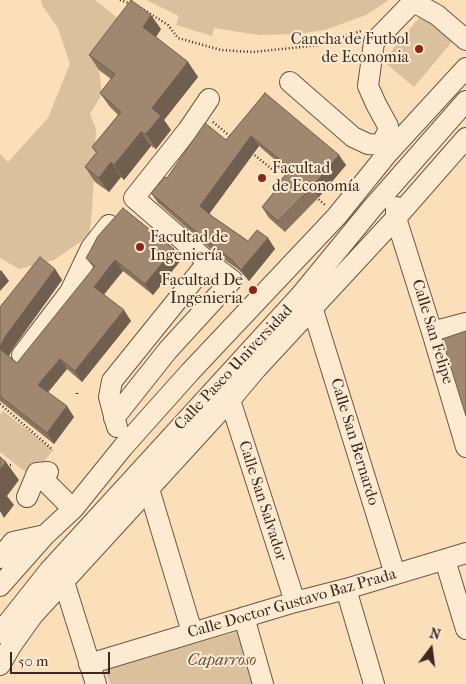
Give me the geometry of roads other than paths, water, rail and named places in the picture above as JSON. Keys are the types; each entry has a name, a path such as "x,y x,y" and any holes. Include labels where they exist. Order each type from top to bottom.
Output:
{"street":[{"path":"290,82 354,136 384,150 388,126 368,86 374,42 409,6 414,4 440,8 466,40"},
{"name":"Calle Paseo Universidad","path":"4,582 46,535 73,509 123,447 190,372 338,216 384,150 459,91 466,68"},
{"path":"22,355 70,292 96,240 134,198 188,130 209,99"},
{"name":"Calle Paseo Universidad","path":"0,665 33,616 256,369 306,303 378,201 466,101"},
{"name":"Calle Paseo Universidad","path":"0,633 49,571 167,441 306,303 396,218 466,138"},
{"path":"134,198 208,262 257,301"},
{"path":"378,201 386,216 396,218"},
{"name":"Calle San Felipe","path":"396,218 466,447"},
{"path":"123,447 109,397 112,381 208,262"},
{"path":"114,418 168,350 232,280"},
{"name":"Calle San Bernardo","path":"306,303 395,574"},
{"path":"432,332 466,323"},
{"path":"168,350 190,372"},
{"name":"Calle San Salvador","path":"230,400 295,602"},
{"path":"27,497 43,472 73,509"},
{"path":"149,489 192,632"},
{"path":"0,558 13,542 46,535"},
{"name":"Calle Doctor Gustavo Baz Prada","path":"90,664 192,632 466,553"},
{"path":"445,560 466,629"},
{"path":"4,582 28,598"},
{"path":"64,582 96,684"},
{"path":"346,589 374,684"},
{"path":"244,617 263,684"}],"place":[{"name":"Cancha de Futbol de Economia","path":"419,49"},
{"name":"Facultad de Economía","path":"262,178"},
{"name":"Facultad de Ingeniería","path":"140,247"},
{"name":"Facultad De Ingenieria","path":"253,290"}],"park label":[{"name":"Caparroso","path":"222,661"}]}
